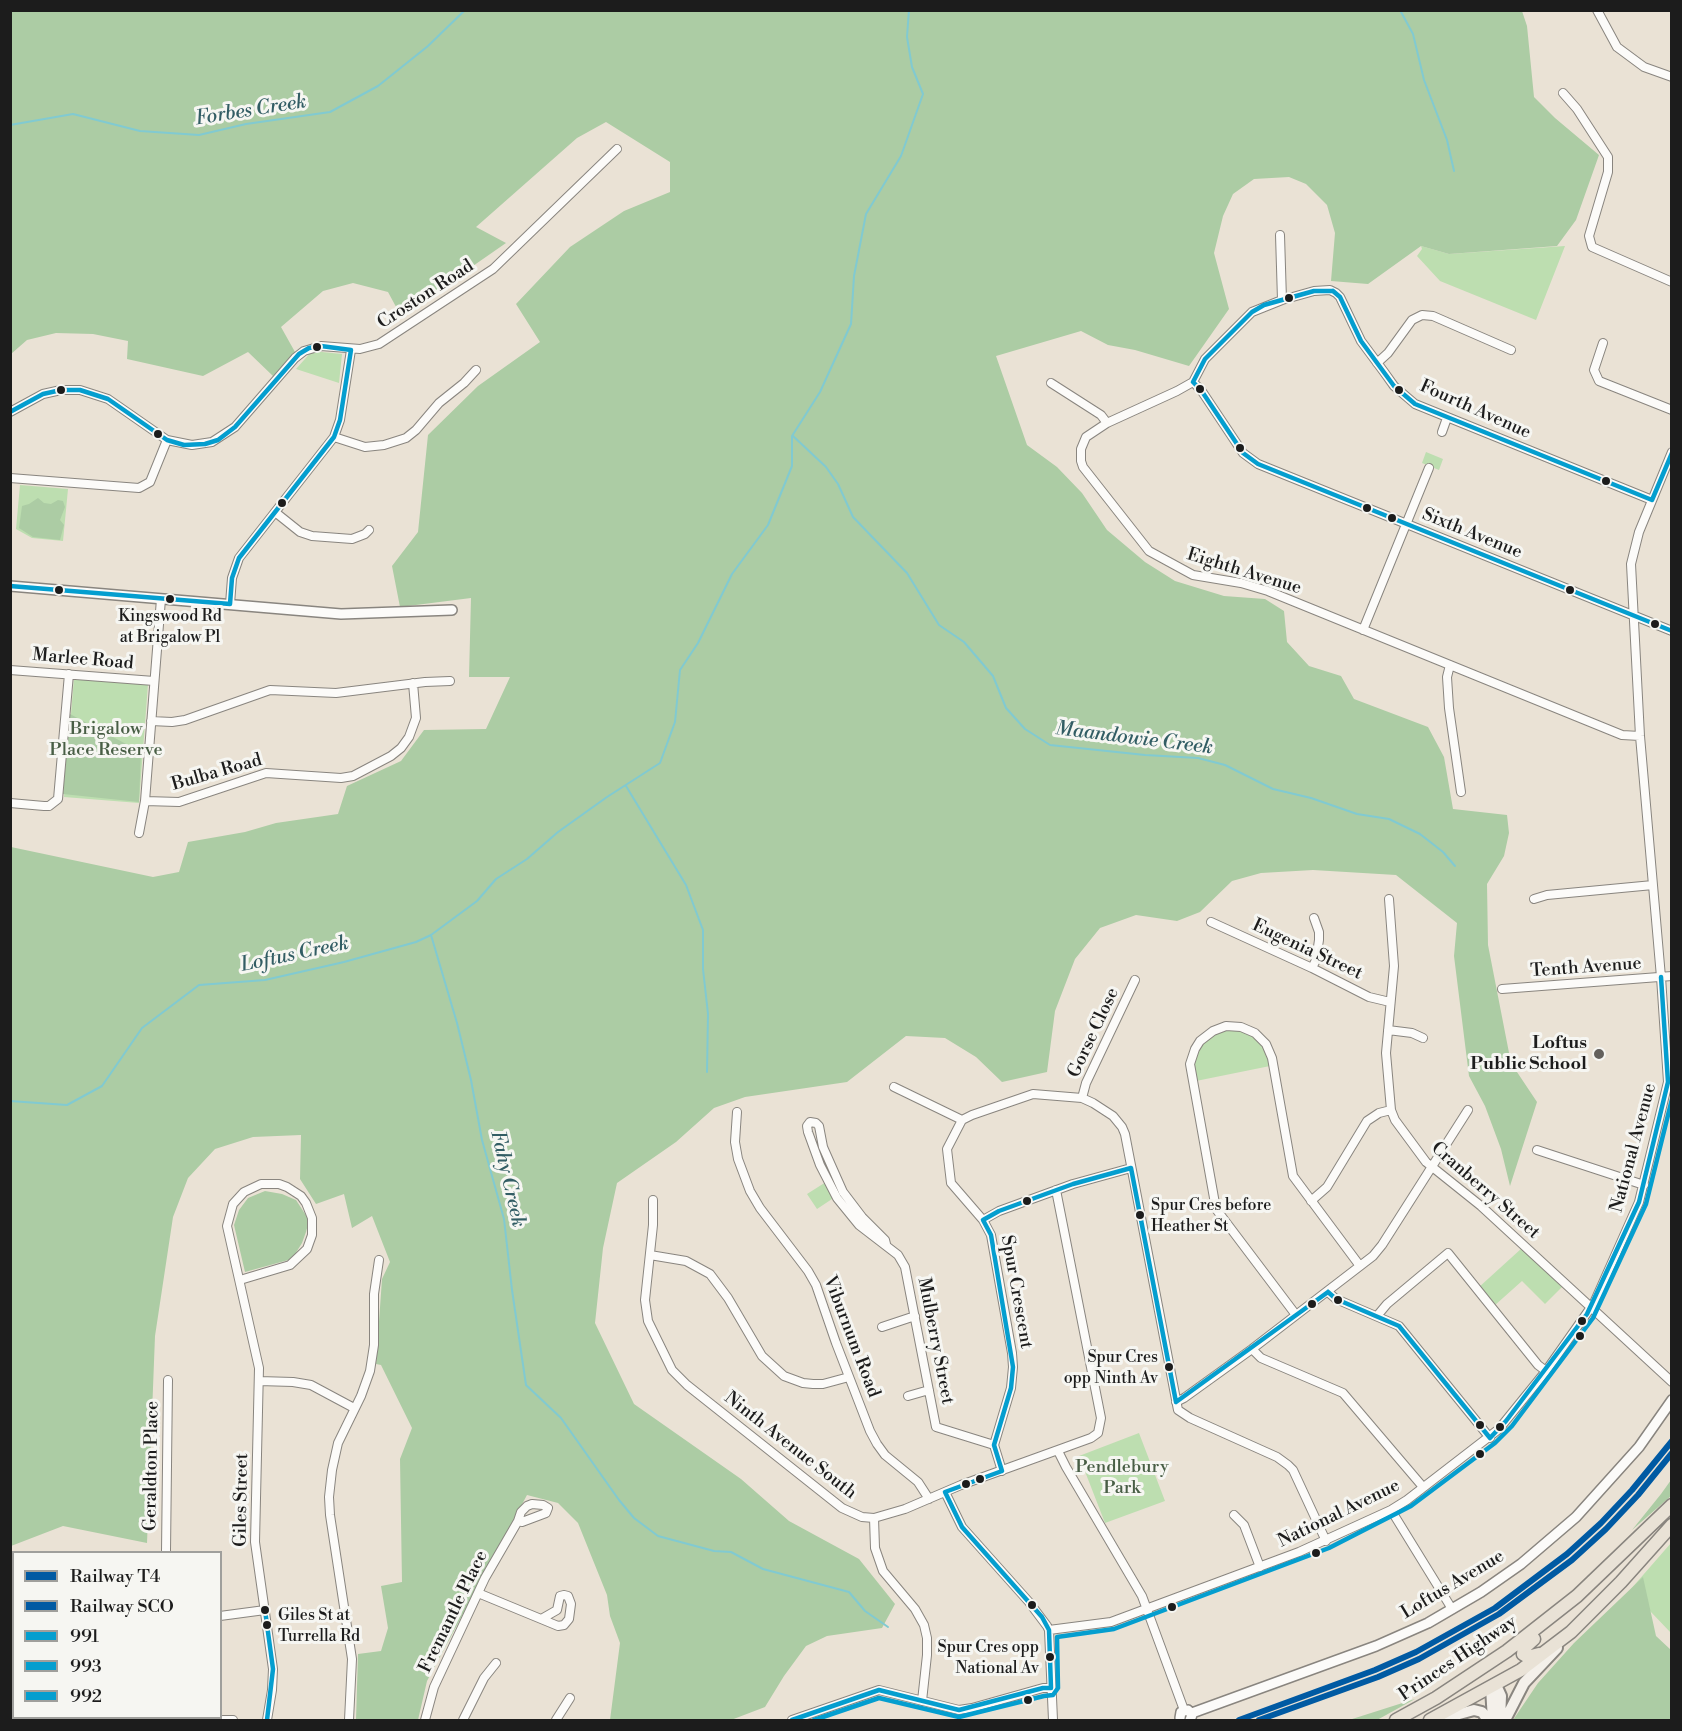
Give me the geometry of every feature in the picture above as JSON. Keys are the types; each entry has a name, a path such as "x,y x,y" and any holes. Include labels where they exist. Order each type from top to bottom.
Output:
{"highway":[{"name":"Princes Highway","path":"1396,1720 1422,1707 1483,1669 1507,1651 1577,1596 1671,1505"},
{"name":"Princes Highway","path":"1430,1720 1521,1670 1570,1632 1621,1582 1671,1525"},
{"path":"1546,1651 1528,1657 1522,1652 1558,1618 1577,1596"},
{"path":"1422,1707 1476,1680 1483,1680 1493,1685 1496,1665 1507,1651"}],"main road":[{"path":"1502,1720 1524,1683 1570,1632"},
{"path":"1493,1685 1501,1696 1502,1720"},
{"path":"1493,1685 1493,1720"},
{"path":"1437,1720 1463,1711 1474,1710 1483,1713 1488,1720"}],"street":[{"path":"1597,10 1617,47 1644,67 1671,77"},
{"path":"1563,93 1577,109 1608,157 1608,172 1589,236 1592,247 1671,282"},
{"name":"Croston Road","path":"10,412 43,394 61,390 80,390 108,399 167,440 184,445 199,445 218,440 235,427 299,354 309,348 321,346 351,350 367,348 385,340 493,269 617,149"},
{"path":"1193,382 1205,359 1246,316 1264,305 1281,300 1280,235"},
{"name":"Fourth Avenue","path":"1281,300 1314,291 1333,291 1340,297 1361,341 1394,386 1415,404 1652,500"},
{"path":"1377,363 1388,353 1412,320 1422,315 1441,319 1511,350"},
{"path":"1603,343 1593,370 1599,381 1671,410"},
{"path":"230,604 232,578 239,558 334,437 340,420 351,350"},
{"path":"334,437 365,447 384,445 406,438 439,403 476,370"},
{"name":"Eighth Avenue","path":"1193,382 1107,423 1092,432 1082,443 1081,461 1149,551 1193,575 1255,587 1622,735 1640,736"},
{"name":"Sixth Avenue","path":"1193,382 1201,390 1238,446 1258,464 1671,631"},
{"path":"1051,383 1101,415 1107,423"},
{"path":"1442,432 1447,418"},
{"path":"10,478 139,488 150,482 167,440"},
{"name":"National Avenue","path":"1049,1630 1102,1624 1326,1541 1391,1510 1499,1430 1591,1309 1633,1216 1644,1185 1668,1082 1640,736 1631,564 1633,549 1671,452"},
{"path":"1363,630 1430,468"},
{"path":"276,512 300,532 312,536 352,539 369,530"},
{"path":"10,586 341,614 452,610"},
{"path":"140,833 145,801 161,599"},
{"path":"1450,665 1447,676 1449,708 1461,792"},
{"name":"Marlee Road","path":"10,670 154,681"},
{"path":"10,804 44,806 53,804 58,799 69,674"},
{"path":"151,721 178,721 270,690 336,693 413,683 450,681"},
{"name":"Bulba Road","path":"145,801 179,802 266,773 341,778 360,773 391,756 409,737 416,718 413,683"},
{"path":"1534,899 1547,895 1653,885"},
{"name":"Cranberry Street","path":"1389,899 1394,966 1386,1053 1391,1110 1399,1126 1421,1156 1481,1206 1671,1382"},
{"path":"1312,968 1316,960 1319,940 1314,918"},
{"name":"Eugenia Street","path":"1211,922 1369,997 1390,1002"},
{"name":"Tenth Avenue","path":"1502,989 1671,976"},
{"name":"Gorse Close","path":"1082,1098 1086,1083 1135,980"},
{"path":"1296,1315 1216,1209 1190,1064 1194,1048 1205,1035 1226,1026 1241,1027 1255,1033 1266,1044 1272,1058 1293,1176 1360,1266"},
{"path":"1388,1030 1412,1033 1423,1038"},
{"path":"894,1087 962,1120 989,1108 1033,1094 1082,1098 1113,1116 1122,1127 1178,1410 1182,1414 1288,1464 1293,1470 1326,1541"},
{"path":"1311,1201 1327,1187 1367,1121 1379,1113 1391,1110"},
{"path":"1176,1402 1252,1349 1377,1252 1468,1110"},
{"name":"Viburnum Road","path":"737,1112 735,1142 743,1175 760,1208 816,1285 870,1431 885,1455 918,1482 929,1499"},
{"name":"Spur Crescent","path":"962,1120 947,1149 950,1178 954,1188 983,1220 991,1235 1013,1367 1011,1388 994,1445"},
{"name":"Mulberry Street","path":"886,1244 881,1243 859,1225 837,1198 820,1165 808,1132 807,1126 810,1122 819,1126 823,1147 843,1192 862,1217 898,1255 905,1267 936,1427 994,1445"},
{"path":"1537,1150 1644,1185"},
{"path":"983,1220 999,1211 1092,1177 1131,1168"},
{"name":"Giles Street","path":"240,1280 282,1268 296,1260 307,1249 312,1235 312,1218 306,1203 294,1191 279,1184 261,1184 244,1192 233,1203 228,1218 228,1235 258,1358 255,1542 274,1679 267,1720"},
{"path":"922,1701 927,1655 924,1625 915,1609 882,1571 875,1548 874,1518 1058,1451 1098,1433 1101,1418 1056,1190"},
{"name":"Ninth Avenue South","path":"653,1200 653,1225 645,1289 646,1312 652,1330 672,1370 687,1385 842,1508 874,1518"},
{"path":"1377,1316 1387,1304 1448,1253 1545,1371"},
{"path":"650,1255 686,1261 710,1274 728,1298 762,1356 784,1376 802,1383 813,1384 823,1384 849,1377"},
{"path":"349,1720 352,1659 329,1505 334,1458 345,1425 366,1384 373,1359 375,1294 379,1260"},
{"path":"1328,1292 1336,1299 1399,1326 1490,1438"},
{"path":"882,1327 915,1316"},
{"path":"1252,1349 1261,1358 1343,1393 1423,1487"},
{"name":"Geraldton Place","path":"166,1551 168,1380"},
{"path":"259,1381 311,1384 354,1408"},
{"path":"908,1396 929,1390"},
{"name":"Loftus Avenue","path":"1183,1717 1356,1655 1418,1628 1452,1609 1512,1570 1576,1517 1639,1448 1671,1400"},
{"path":"994,1445 1002,1471"},
{"path":"1058,1451 1142,1596 1183,1717"},
{"path":"945,1492 962,1527 1039,1612 1049,1630 1053,1720"},
{"path":"1391,1510 1452,1609"},
{"path":"1234,1515 1244,1525 1260,1567"},
{"name":"Fremantle Place","path":"425,1720 434,1687 485,1578 518,1521"},
{"path":"478,1593 558,1626 566,1624 569,1619 571,1610 568,1596 560,1596 557,1610 543,1618"},
{"path":"222,1616 265,1610"},
{"path":"463,1720 484,1678 496,1663"},
{"path":"792,1720 879,1690 951,1709 966,1709 1038,1689 1051,1688"},
{"path":"556,1720 570,1698"},
{"path":"223,1720 232,1720"}],"green space":[{"path":"11,11 1522,11 1527,26 1534,97 1599,155 1576,220 1557,246 1449,254 1421,246 1368,284 1331,281 1335,233 1327,205 1306,184 1289,177 1254,179 1233,194 1223,216 1214,253 1229,309 1189,366 1135,350 1108,345 1081,331 996,356 1027,445 1057,467 1082,493 1107,530 1145,562 1175,581 1224,596 1265,599 1284,611 1287,642 1309,666 1341,676 1354,699 1428,727 1444,757 1453,809 1507,815 1509,833 1504,856 1487,884 1488,945 1511,1063 1537,1102 1510,1186 1501,1149 1485,1106 1469,1076 1454,956 1457,923 1396,875 1313,870 1261,873 1232,881 1200,912 1177,921 1136,915 1100,928 1075,959 1055,1011 1047,1072 1002,1082 976,1057 945,1038 906,1036 847,1082 745,1097 714,1108 676,1142 617,1183 603,1248 595,1323 634,1404 741,1479 789,1521 859,1559 895,1604 882,1628 827,1636 806,1646 765,1707 731,1720 610,1720 620,1643 610,1616 607,1595 578,1523 558,1503 527,1495 427,1681 418,1720 356,1720 358,1654 381,1651 388,1628 381,1586 402,1582 400,1459 412,1428 381,1365 376,1364 382,1279 390,1262 372,1216 352,1228 344,1194 316,1204 300,1179 301,1135 253,1137 215,1149 188,1178 173,1217 155,1336 147,1543 63,1526 11,1546 11,847 153,877 179,872 188,842 245,832 276,823 338,814 347,786 401,761 424,730 486,729 510,677 469,677 471,598 400,607 392,566 418,532 428,435 478,386 540,342 516,304 570,247 624,211 670,192 670,162 606,122 577,138 476,227 506,243 401,316 388,292 353,283 323,291 281,327 295,352 273,376 248,352 203,376 127,359 128,341 93,334 56,333 27,340 11,354"},
{"path":"1421,246 1449,254 1565,246 1536,320 1440,281 1417,256 1422,249"},
{"path":"312,351 342,354 339,383 296,369"},
{"path":"1426,452 1443,459 1439,470 1422,463"},
{"path":"20,485 68,489 63,541 32,538 16,529"},
{"path":"38,498 44,503 51,504 58,500 63,501 65,507 60,520 64,525 60,540 33,537 19,528 22,506"},
{"name":"Brigalow Place Reserve","path":"74,678 148,684 139,803 64,797"},
{"path":"70,714 141,752 139,802 63,794"},
{"path":"1225,1029 1238,1029 1259,1040 1266,1050 1270,1066 1196,1081 1194,1063 1197,1050 1204,1040"},
{"path":"826,1182 835,1197 817,1209 807,1194"},
{"path":"265,1191 282,1194 296,1200 309,1220 302,1243 292,1259 245,1272 234,1225 239,1210 248,1198"},
{"path":"1522,1248 1562,1287 1545,1304 1522,1281 1494,1306 1478,1288"},
{"name":"Pendlebury Park","path":"1139,1433 1165,1501 1105,1523 1079,1456"},
{"path":"1671,1480 1671,1496 1632,1530 1661,1494"},
{"path":"1671,1543 1671,1633 1630,1590"},
{"path":"1643,1577 1656,1636 1671,1650 1671,1720 1513,1720 1538,1683 1574,1643"},
{"path":"1415,1699 1377,1720 1349,1720"}],"waterway":[{"name":"Forbes Creek","path":"10,125 73,114 140,131 199,135 246,124 330,112 378,86 428,46 465,10"},
{"name":"Loftus Creek","path":"10,1101 67,1105 102,1086 142,1028 199,985 265,980 344,962 416,942 431,935 477,901 496,879 527,859 558,832 660,763 675,722 680,670 698,643 732,574 768,525 792,466 792,436 820,392 851,324 854,276 866,214 901,156 923,94 912,67 907,37 909,10"},
{"path":"1400,10 1413,34 1424,80 1447,140 1454,171"},
{"name":"Maandowie Creek","path":"793,436 826,467 838,484 853,517 907,573 939,625 964,642 993,676 1006,708 1025,729 1050,745 1198,758 1225,765 1273,789 1311,798 1357,814 1389,819 1420,834 1443,852 1455,866"},
{"path":"626,786 686,885 703,930 703,969 708,1014 707,1072"},
{"name":"Fahy Creek","path":"431,935 457,1023 482,1140 504,1219 526,1385 561,1418 634,1518 658,1536 714,1551 731,1552 763,1569 849,1592 865,1611 888,1627"}],"rail line":[{"name":"T4","path":"1239,1720 1375,1670 1416,1652 1495,1608 1567,1554 1601,1523 1632,1490 1672,1441"},
{"name":"SCO","path":"1259,1720 1378,1677 1419,1659 1499,1614 1572,1560 1606,1529 1638,1495 1672,1453"}],"transit line":[{"name":"991","path":"1193,382 1205,359 1252,312 1264,305 1314,291 1333,291"},
{"name":"991","path":"1333,291 1340,297 1361,341 1394,386 1415,404 1652,500"},
{"name":"992","path":"10,412 43,394 61,390 80,390 108,399 167,440 184,445 205,444 218,440 235,427 299,354 309,348 321,346 351,350 340,420 334,437 239,558 232,578 230,604 10,586"},
{"name":"991","path":"1193,382 1201,390 1243,453 1258,464 1672,631"},
{"name":"991","path":"1652,500 1672,453"},
{"name":"991","path":"1490,1438 1506,1421 1587,1314 1639,1202 1668,1082 1661,977"},
{"name":"993","path":"814,1720 879,1698 959,1717 1053,1695 1058,1688 1057,1637 1114,1629 1329,1548 1411,1506 1495,1443 1512,1426 1593,1318 1646,1204 1672,1099"},
{"name":"991","path":"1131,1168 1176,1402"},
{"name":"991","path":"983,1220 999,1211 1073,1184 1131,1168"},
{"name":"991","path":"983,1220 991,1235 1013,1367 1011,1388 994,1445 1002,1471"},
{"name":"991","path":"1328,1292 1336,1299 1399,1326 1490,1438"},
{"name":"991","path":"1176,1402 1328,1292"},
{"name":"991","path":"945,1492 1002,1471"},
{"name":"991","path":"945,1492 962,1527 1042,1617 1049,1630 1051,1688"},
{"name":"991","path":"265,1610 273,1669 267,1720"},
{"name":"991","path":"792,1720 879,1690 959,1710 1043,1688 1051,1688"}],"place":[{"name":"Kingswood Rd at Brigalow Pl","path":"170,599"},
{"name":"Loftus Public School","path":"1599,1054"},
{"name":"Spur Cres before Heather St","path":"1140,1215"},
{"name":"Spur Cres opp Ninth Av","path":"1169,1367"},
{"name":"Giles St at Turrella Rd","path":"267,1625"},
{"name":"Spur Cres opp National Av","path":"1050,1657"}]}
